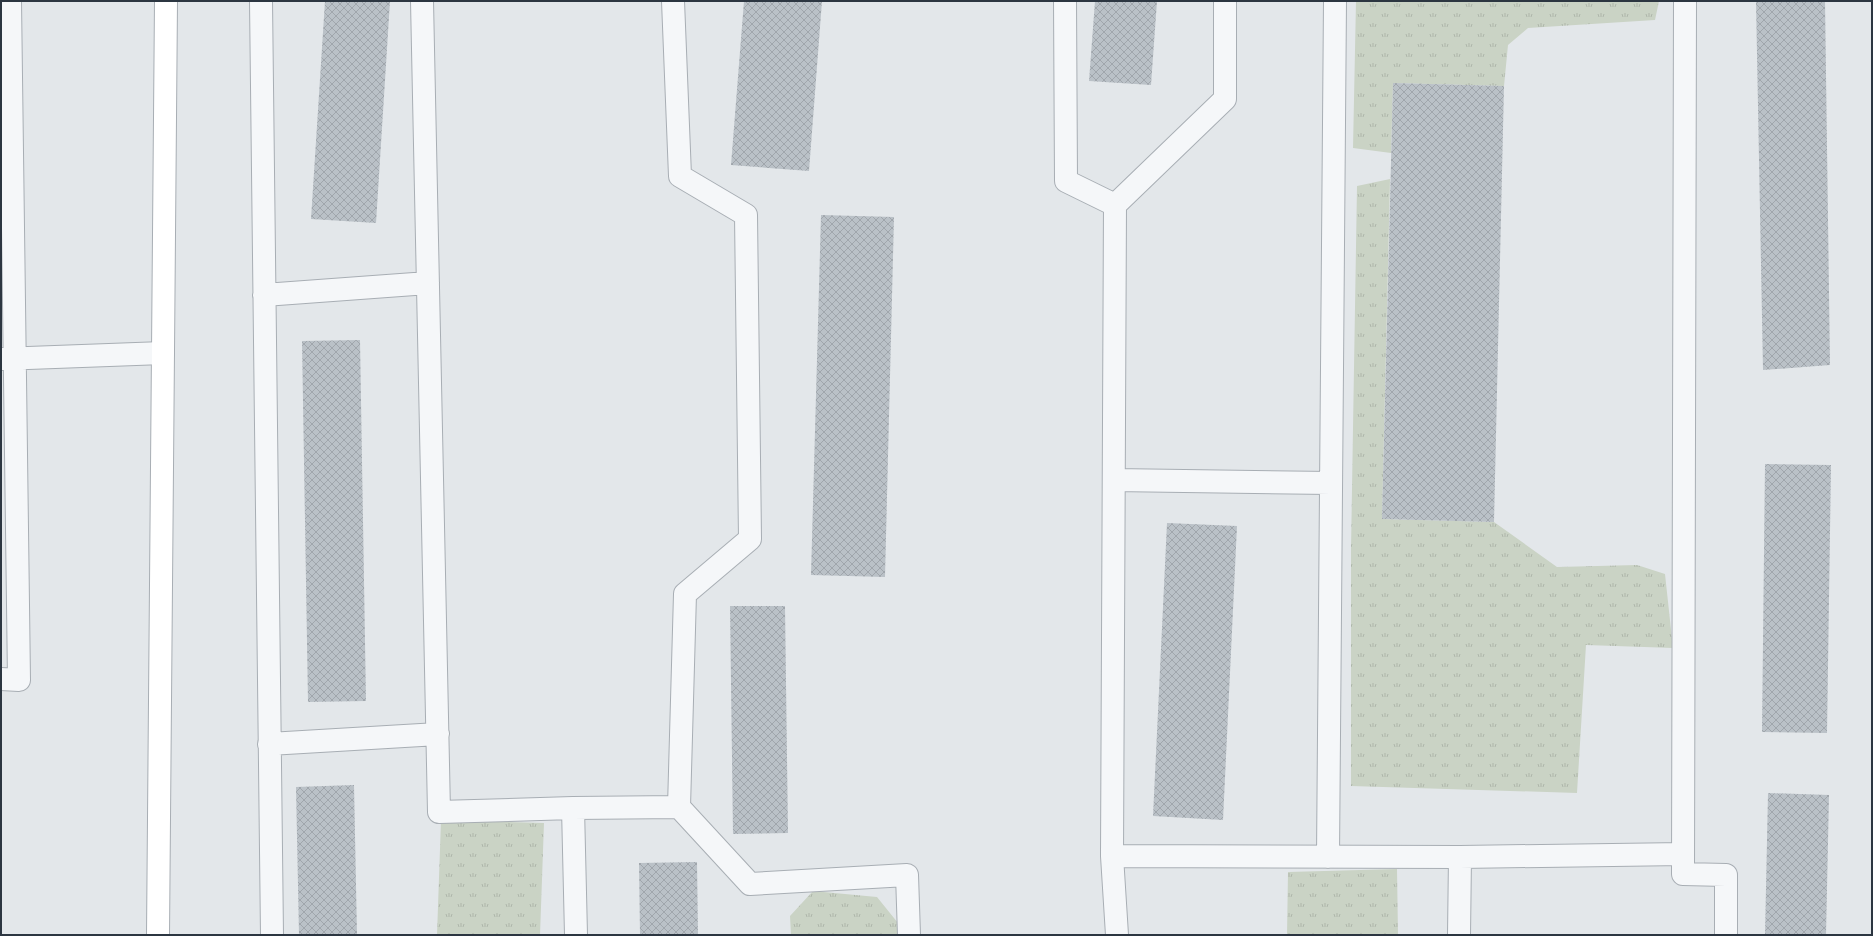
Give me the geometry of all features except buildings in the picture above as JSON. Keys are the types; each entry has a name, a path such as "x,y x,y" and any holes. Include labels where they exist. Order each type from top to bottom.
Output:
{"street":[{"path":"1,679 19,680 8,359 10,1"},
{"path":"158,935 166,1"},
{"path":"261,1 272,935"},
{"path":"422,1 440,812 573,808 679,807"},
{"path":"674,1 680,176 746,215 750,539 685,594 679,807 750,884 907,875 909,935"},
{"path":"1065,1 1066,182 1115,205"},
{"path":"1117,935 1112,856 1115,205 1225,99 1225,1"},
{"path":"1328,857 1335,1"},
{"path":"1685,1 1683,874 1726,874 1726,935"},
{"path":"264,295 428,283"},
{"path":"8,359 163,353"},
{"path":"1114,480 1331,482"},
{"path":"269,744 438,734"},
{"path":"573,808 576,935"},
{"path":"1112,856 1460,857 1683,854"},
{"path":"1459,935 1460,857"}],"green space":[{"path":"1356,1 1659,1 1655,20 1528,28 1508,45 1504,86 1393,83 1391,153 1353,148"},
{"path":"1390,179 1382,519 1494,522 1557,567 1637,565 1665,574 1673,648 1586,645 1577,793 1351,786 1351,550 1357,186"},
{"path":"441,820 544,823 540,935 437,935"},
{"path":"1397,869 1398,935 1287,935 1288,872"},
{"path":"813,891 877,897 898,923 898,935 791,935 790,916"}]}
